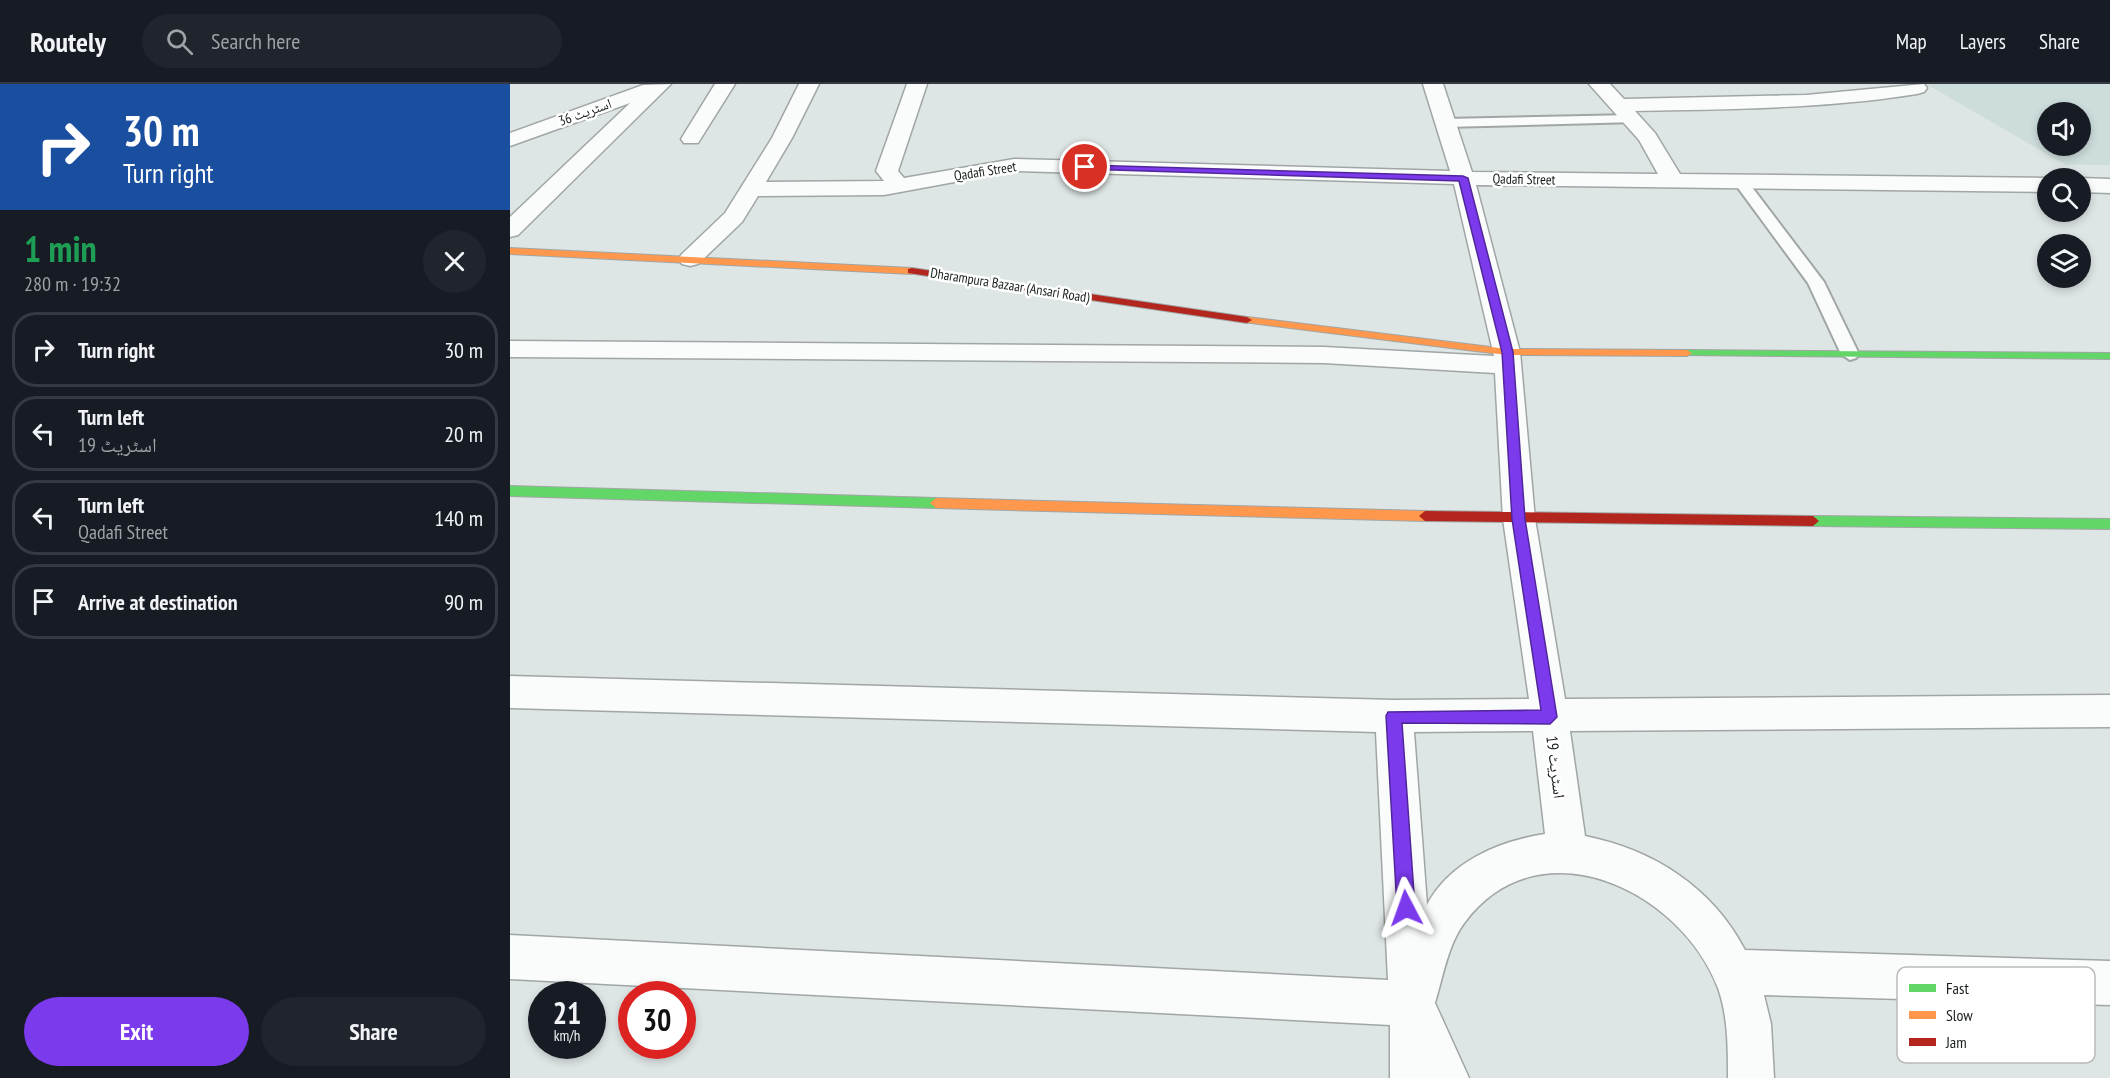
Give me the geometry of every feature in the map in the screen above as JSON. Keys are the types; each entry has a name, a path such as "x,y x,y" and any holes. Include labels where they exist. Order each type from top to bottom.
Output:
{"street":[{"path":"691,139 725,84"},
{"path":"690,259 734,217 783,138 809,84"},
{"path":"899,186 887,171 917,84"},
{"name":"اسٹریٹ 19","path":"1433,84 1463,178 1508,359 1518,519 1550,717 1567,852"},
{"path":"1599,84 1648,137 1672,181"},
{"path":"603,87 649,91"},
{"path":"1626,112 1889,93 1917,88"},
{"path":"510,230 649,91"},
{"name":"اسٹریٹ 36","path":"510,140 649,91"},
{"name":"Qadafi Street","path":"751,189 884,188 1014,165 1463,178 2037,185"},
{"path":"2091,185 2110,186"},
{"name":"Dharampura Bazaar (Ansari Road)","path":"510,251 908,270 1508,359 1850,354 2110,356"},
{"path":"510,349 1508,359"},
{"path":"510,491 1518,519 2110,524"},
{"path":"510,692 1394,716 1550,717 2110,711"},
{"path":"1394,716 1412,1004 1413,1078"},
{"path":"1446,1078 1412,1004 1449,908 1480,875 1521,856 1567,852 1615,862 1662,886 1702,923 1734,972 1751,1028 1751,1078"},
{"path":"510,957 1412,1004"},
{"path":"1734,972 1897,977"},
{"path":"2095,983 2110,983"}],"lane":[{"path":"1445,123 1626,112"},
{"path":"1740,182 1816,282 1850,354"}],"shaded area":[{"path":"1926,84 2110,84 2110,165 2066,165 2050,156 2091,156 2091,102 2037,102 2037,148"}],"traffic: fast":[{"path":"1687,353 2110,356"},
{"path":"510,491 936,503"},
{"path":"1813,521 2110,524"}],"traffic: slow":[{"path":"510,251 912,271"},
{"path":"1247,320 1507,352 1687,353"},
{"path":"936,503 1425,516"}],"traffic: jam":[{"path":"912,271 1247,320"},
{"path":"1425,516 1813,521"}],"route":[{"path":"1085,167 1463,178 1508,352 1518,519 1550,717 1394,716 1406,908"}]}
